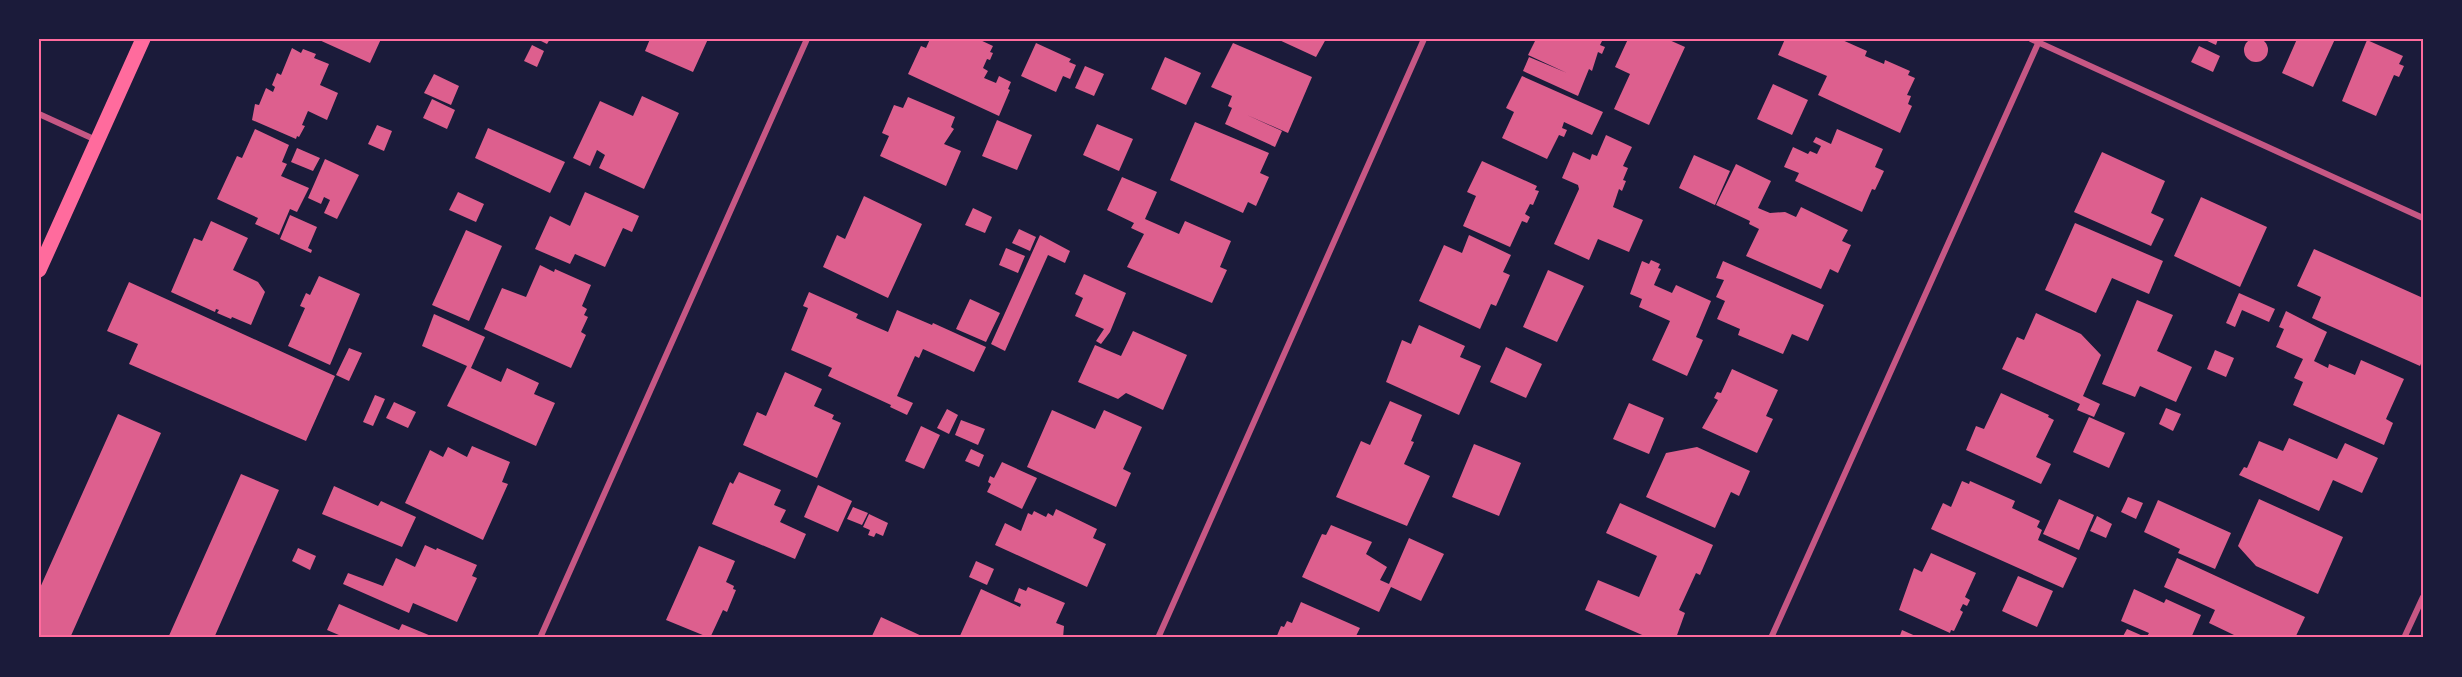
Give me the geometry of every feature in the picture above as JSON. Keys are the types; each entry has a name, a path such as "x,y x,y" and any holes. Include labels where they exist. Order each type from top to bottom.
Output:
{"main road":[{"path":"39,270 143,39"}],"street":[{"path":"540,638 807,39"},
{"path":"1158,638 1424,39"},
{"path":"2031,39 2423,218"},
{"path":"1771,638 2039,41"},
{"path":"39,114 98,141"},
{"path":"2404,638 2423,597"}],"building":[{"path":"2256,38 2264,42 2268,50 2264,58 2256,62 2248,58 2244,50 2248,42"},
{"path":"317,39 381,39 370,63"},
{"path":"537,39 550,39 547,44"},
{"path":"650,39 708,39 693,72 645,51"},
{"path":"930,39 978,39 993,46 990,60 987,59 983,68 988,71 984,78 996,83 999,76 1011,82 999,116 908,74 921,46 926,48"},
{"path":"1277,39 1326,39 1316,57"},
{"path":"1536,39 1603,39 1600,45 1605,47 1602,54 1598,52 1592,71 1589,69 1578,96 1523,71 1529,57 1567,73 1528,55"},
{"path":"1628,39 1667,39 1685,47 1649,125 1614,109 1630,74 1615,67"},
{"path":"1785,39 1840,39 1867,51 1865,56 1884,64 1885,60 1910,71 1908,75 1915,78 1907,95 1911,96 1908,104 1912,106 1900,133 1818,95 1827,76 1778,55"},
{"path":"2203,39 2218,39 2216,45"},
{"path":"2297,39 2335,39 2313,87 2282,73"},
{"path":"2367,40 2403,56 2399,64 2404,66 2399,77 2394,75 2376,116 2342,101"},
{"path":"1036,43 1071,59 1069,62 1076,65 1070,79 1063,76 1056,92 1021,76"},
{"path":"1233,43 1312,77 1288,133 1247,115 1282,131 1275,147 1225,124 1232,108 1228,106 1232,96 1211,87"},
{"path":"532,45 544,51 537,67 524,61"},
{"path":"2199,46 2220,56 2213,72 2191,62"},
{"path":"292,48 301,53 303,49 316,54 314,58 329,64 320,85 338,93 327,120 308,111 302,125 305,126 296,139 252,120 255,104 259,105 266,88 273,92 275,87 272,85 277,73 281,75"},
{"path":"1165,57 1201,73 1186,105 1151,89"},
{"path":"1085,66 1104,74 1094,96 1075,88"},
{"path":"434,74 459,86 451,105 424,93"},
{"path":"1522,76 1603,112 1592,135 1564,122 1562,128 1567,130 1564,137 1559,135 1547,159 1502,138 1514,112 1506,108"},
{"path":"1773,84 1808,100 1792,135 1757,119"},
{"path":"642,96 679,113 644,189 599,168 605,155 597,150 590,166 573,158 600,101 633,116"},
{"path":"908,97 955,117 951,127 954,129 944,144 961,151 946,186 880,156 889,136 882,133 894,105 903,108"},
{"path":"432,99 455,110 447,129 423,118"},
{"path":"997,120 1032,135 1017,170 982,156"},
{"path":"1195,122 1269,153 1260,173 1269,177 1256,206 1248,202 1243,213 1170,180"},
{"path":"1097,124 1133,139 1119,171 1083,155"},
{"path":"377,125 392,131 384,151 368,144"},
{"path":"488,128 565,162 550,193 475,158"},
{"path":"255,129 289,145 282,162 287,164 281,176 309,188 297,212 290,209 279,235 255,224 258,218 217,199 237,156 242,158"},
{"path":"1837,129 1883,149 1875,167 1884,171 1875,190 1872,189 1862,212 1795,181 1799,173 1784,167 1793,147 1808,154 1810,151 1817,154 1821,146 1813,142 1816,137 1831,144"},
{"path":"1606,135 1632,147 1623,166 1628,168 1623,180 1626,181 1622,191 1619,189 1613,207 1643,220 1629,252 1598,239 1589,260 1554,244 1579,189 1578,185 1562,178 1573,152 1590,160 1592,154 1597,156"},
{"path":"297,148 320,158 313,171 291,162"},
{"path":"2102,152 2165,181 2151,213 2164,219 2151,246 2074,212"},
{"path":"1694,155 1730,171 1715,205 1679,188"},
{"path":"325,159 359,175 337,219 324,213 330,200 324,197 321,204 308,198"},
{"path":"1482,161 1537,186 1535,190 1539,191 1533,205 1530,204 1525,214 1530,217 1527,223 1522,221 1510,247 1463,226 1476,196 1467,192"},
{"path":"1736,164 1771,181 1758,208 1770,213 1785,212 1796,217 1801,207 1848,230 1842,241 1851,245 1838,273 1830,269 1821,289 1746,256 1759,229 1749,224 1750,221 1716,205"},
{"path":"1122,177 1157,192 1145,219 1179,234 1185,221 1231,241 1220,267 1227,270 1212,303 1127,267 1144,234 1131,228 1134,223 1107,210"},
{"path":"458,192 484,204 476,222 449,210"},
{"path":"585,192 639,216 632,232 623,228 605,267 575,254 570,264 535,249 550,216 570,226"},
{"path":"864,196 922,224 888,298 823,267 837,235 845,239"},
{"path":"2201,197 2267,227 2240,287 2174,256"},
{"path":"973,208 992,217 985,233 965,225"},
{"path":"290,215 317,227 308,248 312,250 311,253 280,239"},
{"path":"211,221 248,238 233,270 258,282 265,292 251,325 232,317 231,319 217,313 219,310 216,309 215,312 171,292 194,238 202,241"},
{"path":"2075,223 2163,261 2149,294 2112,278 2096,313 2045,290"},
{"path":"1019,229 1036,237 1030,251 1012,243"},
{"path":"466,230 502,246 469,321 432,305"},
{"path":"1040,235 1070,251 1065,263 1048,255 1005,351 991,344"},
{"path":"1469,235 1511,255 1503,272 1510,275 1496,306 1491,304 1480,329 1419,301 1444,245 1462,253"},
{"path":"1006,248 1025,256 1018,273 999,265"},
{"path":"2314,249 2423,298 2423,359 2420,366 2312,318 2321,297 2297,286"},
{"path":"1651,260 1660,264 1658,268 1661,269 1654,285 1672,293 1676,285 1711,301 1696,337 1703,340 1687,376 1652,360 1670,321 1639,307 1642,299 1630,294 1642,261 1649,264"},
{"path":"1723,261 1824,305 1808,341 1792,334 1783,354 1738,335 1740,329 1717,319 1725,301 1716,297 1724,280 1716,278"},
{"path":"540,265 591,285 582,306 587,309 584,315 588,317 581,332 586,335 571,368 484,329 502,288 526,297"},
{"path":"1548,270 1584,286 1557,342 1523,327"},
{"path":"1084,274 1126,293 1110,332 1101,344 1096,341 1104,329 1075,316 1083,298 1075,294"},
{"path":"319,276 360,294 330,365 288,346 305,308 300,306 306,293 310,295"},
{"path":"129,282 335,376 306,441 129,364 138,344 107,331"},
{"path":"809,292 858,314 856,318 888,332 897,310 932,325 933,323 986,347 974,372 923,349 919,358 915,356 897,396 913,403 907,415 890,407 891,405 828,376 832,368 791,350 808,308 803,306"},
{"path":"2239,293 2275,309 2269,322 2242,310 2235,327 2226,323"},
{"path":"970,299 1000,313 986,342 956,329"},
{"path":"2137,300 2173,315 2157,351 2192,367 2176,402 2140,386 2135,397 2102,384"},
{"path":"2286,311 2327,332 2314,361 2328,368 2329,364 2355,375 2361,360 2404,379 2386,419 2393,423 2384,445 2293,405 2303,382 2294,378 2303,359 2276,347 2284,329 2279,327"},
{"path":"2036,313 2081,334 2101,355 2083,396 2100,404 2094,417 2077,410 2080,404 2002,369 2017,337 2024,340"},
{"path":"434,314 485,337 471,368 501,382 507,368 539,383 534,394 555,403 536,446 447,406 467,366 422,346"},
{"path":"1419,325 1465,346 1460,357 1481,366 1459,415 1386,382 1402,340 1411,344"},
{"path":"1133,331 1187,355 1163,410 1126,393 1118,399 1078,382 1095,345 1121,356"},
{"path":"1506,347 1542,364 1526,398 1490,382"},
{"path":"349,348 362,353 349,381 336,375"},
{"path":"2215,350 2234,358 2226,377 2207,369"},
{"path":"1732,369 1778,390 1766,416 1773,419 1757,453 1702,428 1718,400 1714,398 1717,392 1721,393"},
{"path":"785,372 822,389 814,406 834,415 832,419 841,423 817,478 743,445 757,412 766,416"},
{"path":"2001,393 2049,415 2048,417 2054,420 2036,457 2051,464 2041,484 1966,450 1976,426 1984,429"},
{"path":"375,395 385,399 373,426 363,422"},
{"path":"1390,401 1422,415 1411,441 1414,442 1404,464 1430,476 1407,526 1336,497 1361,441 1370,445"},
{"path":"394,402 416,412 408,428 386,418"},
{"path":"1629,403 1664,418 1649,454 1613,439"},
{"path":"2166,408 2181,414 2173,431 2159,424"},
{"path":"947,409 958,415 949,434 937,428"},
{"path":"1052,410 1095,429 1104,410 1142,427 1123,469 1131,473 1116,507 1027,467"},
{"path":"118,414 161,433 70,638 39,638 39,590"},
{"path":"2089,417 2125,433 2109,468 2073,452"},
{"path":"961,420 985,429 978,445 955,435"},
{"path":"921,426 940,435 924,469 905,461"},
{"path":"2289,438 2337,459 2345,443 2378,458 2362,493 2333,480 2319,511 2239,475 2244,467 2247,468 2259,441 2283,451"},
{"path":"1474,444 1521,463 1499,516 1452,497"},
{"path":"472,446 510,462 502,482 508,484 483,540 405,503 430,450 443,457 448,447 467,457"},
{"path":"1697,447 1750,471 1739,496 1731,492 1715,528 1646,497 1666,453"},
{"path":"971,449 984,455 979,467 965,461"},
{"path":"1002,462 1037,478 1022,509 987,492 991,484 988,482 990,476 994,478"},
{"path":"739,472 781,490 774,505 786,510 780,522 806,534 795,559 712,524 730,482 733,484"},
{"path":"241,474 279,490 214,638 168,638"},
{"path":"1962,481 1969,484 1970,481 2015,501 2012,508 2040,521 2037,527 2042,530 2038,540 2077,558 2063,588 1931,529 1943,503 1951,507"},
{"path":"818,485 852,501 838,532 804,517"},
{"path":"334,486 378,506 381,501 416,517 402,547 322,514"},
{"path":"2128,497 2143,503 2136,519 2121,512"},
{"path":"2059,499 2094,515 2079,550 2043,534"},
{"path":"2259,499 2343,537 2318,594 2256,566 2238,546"},
{"path":"2158,500 2231,533 2215,569 2178,553 2180,549 2144,532"},
{"path":"1620,503 1713,545 1700,575 1696,573 1679,610 1685,613 1676,638 1649,638 1585,610 1598,580 1639,597 1657,556 1606,533"},
{"path":"853,507 868,513 862,525 847,519"},
{"path":"1056,509 1097,529 1093,538 1106,544 1087,587 995,545 1005,523 1021,531 1028,513 1032,515 1034,511 1046,517 1048,513 1053,516"},
{"path":"869,514 888,523 883,536 876,533 874,537 868,535 870,530 863,527"},
{"path":"2097,516 2112,524 2106,538 2090,531"},
{"path":"1331,525 1372,542 1366,554 1387,567 1380,580 1389,584 1409,538 1444,554 1421,601 1391,587 1379,612 1302,577 1322,534 1326,535"},
{"path":"425,545 477,565 472,576 477,578 457,622 413,603 409,613 343,584 348,573 383,586 396,558 415,567"},
{"path":"699,546 735,561 726,582 734,586 733,589 736,590 727,612 723,610 710,638 666,620"},
{"path":"298,548 316,556 310,570 292,561"},
{"path":"1931,553 1976,573 1965,597 1970,600 1967,606 1963,604 1960,610 1963,612 1954,631 1951,630 1950,633 1899,610 1914,568 1922,572"},
{"path":"2177,558 2305,617 2295,638 2233,638 2234,635 2209,623 2215,610 2164,587"},
{"path":"976,561 994,569 987,585 969,577"},
{"path":"2018,576 2053,591 2037,627 2002,611"},
{"path":"1028,587 1065,603 1056,623 1064,626 1063,638 959,638 981,589 1020,607 1021,604 1014,601 1019,588 1026,591"},
{"path":"2134,589 2164,603 2166,599 2201,615 2191,638 2146,638 2149,633 2121,621"},
{"path":"1301,602 1360,628 1355,638 1276,638 1281,626 1284,627 1287,621 1292,623"},
{"path":"339,604 399,630 402,624 436,638 346,638 327,630"},
{"path":"881,617 926,638 871,638"},
{"path":"2127,629 2143,636 2142,638 2122,638"},
{"path":"1902,630 1920,638 1899,638"}]}
